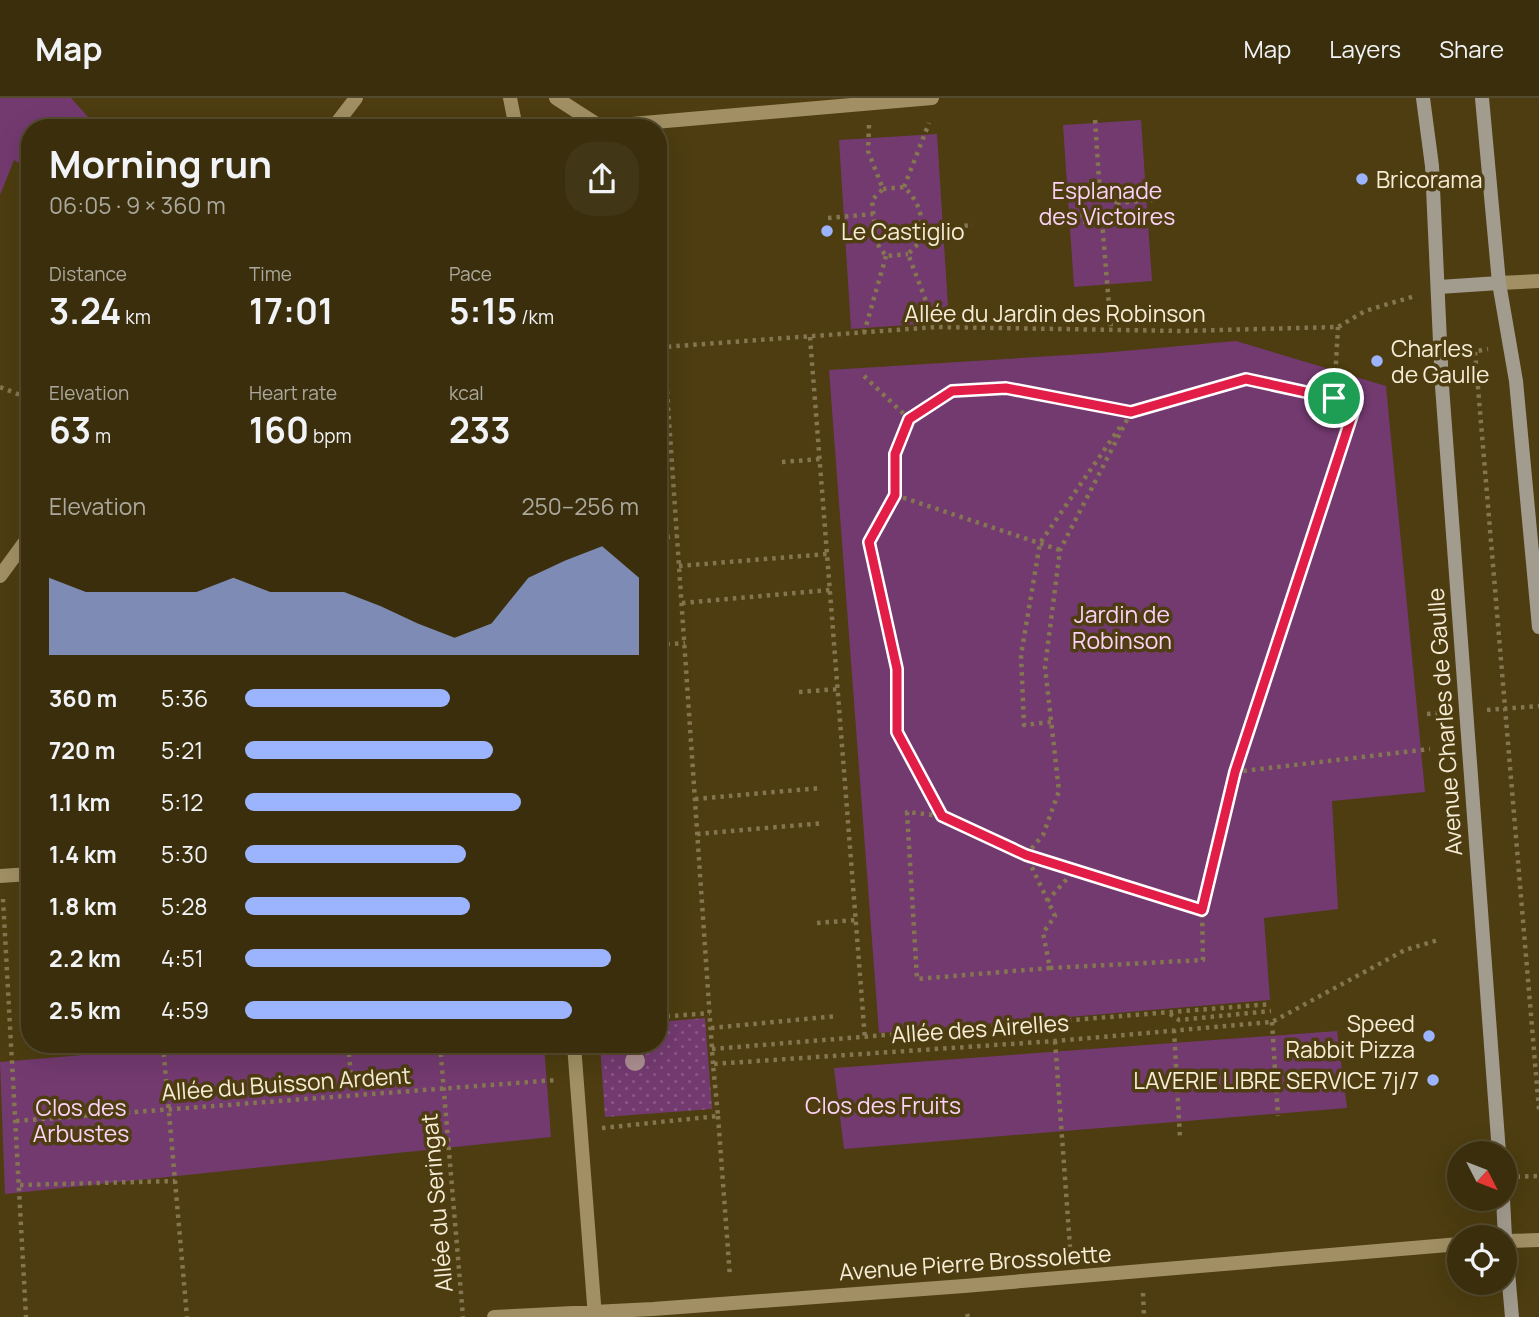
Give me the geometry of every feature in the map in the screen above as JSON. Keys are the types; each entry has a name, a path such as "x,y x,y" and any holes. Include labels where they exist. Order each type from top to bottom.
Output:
{"main road":[{"name":"Avenue Charles de Gaulle","path":"1423,98 1432,166 1441,357 1498,1141"},
{"path":"1482,98 1499,283 1511,345 1539,627"},
{"path":"1439,287 1499,283"},
{"path":"1510,1295 1512,1317"}],"street":[{"path":"340,119 356,98"},
{"path":"510,98 514,119"},
{"path":"556,98 589,119"},
{"path":"667,121 932,98"},
{"path":"1499,283 1539,281"},
{"path":"0,576 21,547"},
{"path":"1,876 21,875"},
{"path":"574,1053 594,1314"},
{"path":"1517,1239 1539,1240"},
{"name":"Avenue Pierre Brossolette","path":"494,1317 594,1314 1142,1272 1447,1245"}],"path":[{"path":"870,103 868,151 883,189"},
{"path":"1095,120 1100,194"},
{"path":"904,187 929,122"},
{"path":"886,256 876,242 872,200 883,189 904,187"},
{"path":"886,256 908,254 920,241 922,229 917,204 904,187"},
{"path":"1116,192 1118,220 1083,222 1081,195 1100,194 1116,192"},
{"path":"1117,203 1153,200"},
{"path":"828,218 873,214"},
{"path":"1102,221 1111,330"},
{"path":"922,229 973,225"},
{"path":"908,254 936,327"},
{"path":"864,333 886,256"},
{"name":"Allée du Jardin des Robinson","path":"667,347 936,327 1111,330 1338,327 1365,312 1393,305 1439,287"},
{"path":"1334,398 1338,327"},
{"path":"810,337 865,1039"},
{"path":"1441,357 1511,345"},
{"path":"1475,352 1539,1110"},
{"path":"864,376 909,419"},
{"path":"942,816 897,732 897,669 869,542 895,495 895,454 909,419 952,391 1006,388 1131,412 1246,379 1356,403 1235,772 1202,910 1203,960 1050,968 917,979 907,812 942,816 1026,855 1202,910"},
{"path":"0,387 21,395"},
{"name":"Allée du Jardin des Robinson","path":"667,391 677,536"},
{"path":"1051,722 1024,725 1021,655 1040,543 1131,412"},
{"path":"1026,855 1044,835 1059,791 1045,667 1060,550 1131,412"},
{"path":"782,462 820,459"},
{"path":"895,495 1060,550"},
{"path":"667,537 677,536 730,1277"},
{"path":"679,566 827,554"},
{"path":"682,603 830,590"},
{"path":"667,644 685,643"},
{"path":"799,692 838,689"},
{"path":"1235,772 1430,749"},
{"path":"695,799 821,788"},
{"path":"697,834 824,823"},
{"path":"1026,855 1055,916 1043,933 1050,968"},
{"path":"1047,901 1075,870"},
{"path":"1,876 26,1317"},
{"path":"817,923 856,920"},
{"name":"Allée des Airelles","path":"713,1063 1055,1041 1272,1022 1405,950 1438,940"},
{"path":"712,1049 865,1039 1271,1004"},
{"path":"1170,1014 1179,1020 1271,1011"},
{"path":"667,1016 710,1013"},
{"path":"711,1028 837,1016"},
{"path":"1272,1022 1278,1116"},
{"path":"1174,1030 1180,1139"},
{"path":"1055,1041 1070,1248"},
{"path":"164,1053 187,1317"},
{"path":"349,1053 352,1095"},
{"name":"Allée du Seringat","path":"441,1053 463,1317"},
{"name":"Allée du Buisson Ardent","path":"16,1121 558,1080"},
{"path":"579,1128 718,1116"},
{"path":"1517,1176 1539,1175"},
{"path":"20,1185 175,1181"}],"green space":[{"path":"0,98 71,98 90,119 21,119 21,164 14,160 0,195"},
{"name":"Esplanade des Victoires","path":"1141,120 1152,281 1074,287 1063,125"},
{"path":"937,134 949,322 851,329 839,140"},
{"name":"Jardin de Robinson","path":"1236,341 1386,386 1425,792 1332,801 1338,909 1264,918 1270,1000 879,1033 829,370 1101,353"},
{"path":"705,1018 712,1109 605,1117 601,1053 667,1053 667,1021"},
{"name":"Clos des Fruits","path":"1337,1031 1347,1108 844,1149 834,1068"},
{"name":"Clos des Arbustes","path":"107,1053 545,1053 551,1137 5,1194 0,1062"}],"place":[{"name":"Bricorama","path":"1362,179"},
{"name":"Le Castiglio","path":"827,231"},
{"name":"Charles de Gaulle","path":"1377,361"},
{"name":"Speed Rabbit Pizza","path":"1429,1036"},
{"name":"LAVERIE LIBRE SERVICE 7j/7","path":"1433,1080"}],"route":[{"path":"1246,379 1334,398 1356,403 1235,772 1202,910 1026,855 942,816 897,732 897,669 869,542 895,495 895,454 909,419 952,391 1006,388 1131,412 1246,379"}]}
